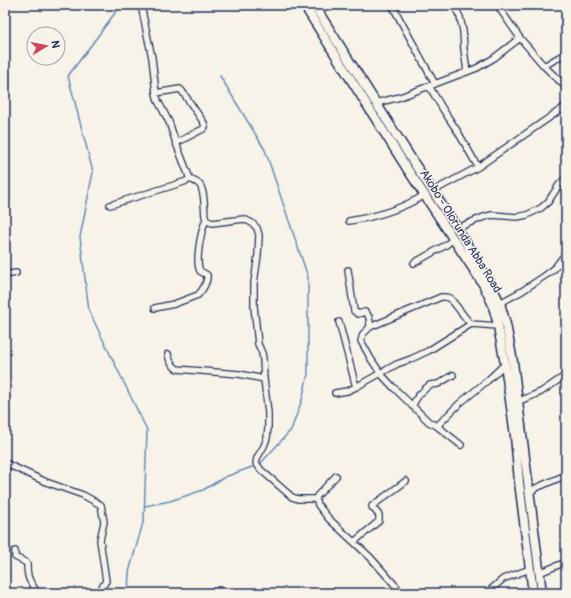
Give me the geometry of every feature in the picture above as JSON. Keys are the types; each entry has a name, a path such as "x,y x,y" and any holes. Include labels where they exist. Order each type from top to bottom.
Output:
{"main road":[{"name":"Akobo - Olorunda Abba Road","path":"304,5 461,252 483,284 492,302 506,364 533,593"},
{"name":"Akobo - Olorunda Abba Road","path":"314,5 469,247 500,303 506,324 513,362 542,593"},
{"path":"461,252 469,247"}],"street":[{"path":"142,5 158,101 169,122 190,179 197,182 201,186 203,193 204,216 206,220 212,223 244,219 252,223 257,228 258,255 254,283 254,300 258,344 264,359 264,378 268,413 267,438 257,458 258,465 292,497 298,499 316,499"},
{"path":"392,5 444,111 478,167"},
{"path":"454,5 460,17 463,31 467,72"},
{"path":"497,5 520,38 544,66 566,87"},
{"path":"376,104 400,97 477,68 494,58 520,38"},
{"path":"544,66 566,53"},
{"path":"156,93 177,89 182,91 204,123 205,127 203,129 176,143"},
{"path":"433,191 478,167 566,106"},
{"path":"457,228 488,216 506,215 517,217 527,215 541,208 548,202 559,185 566,178"},
{"path":"110,205 190,179"},
{"path":"349,221 376,216 397,209 425,195"},
{"path":"155,308 174,304 198,295 207,280 207,275 200,270 198,265 200,240 206,220"},
{"path":"414,263 446,245 453,239"},
{"path":"500,303 522,291 554,269 566,253"},
{"path":"348,270 354,311 358,314 364,312 367,314 370,327"},
{"path":"5,275 16,273"},
{"path":"461,445 437,426 429,422 381,374 361,341 363,334 370,327 445,296 450,298 471,324"},
{"path":"339,322 356,387"},
{"path":"335,393 347,391 356,387 397,364 411,359 428,350 471,324 498,326"},
{"path":"168,354 169,359 177,369 239,374 264,378"},
{"path":"437,426 506,364"},
{"path":"412,406 418,396 430,385 438,384 454,375"},
{"path":"517,402 541,392 566,375"},
{"path":"5,463 46,482 83,495 101,505 104,522 100,540 106,581 98,593"},
{"path":"529,493 536,488 566,475"},
{"path":"336,476 317,496 316,499 318,505 329,519 370,557 402,593"},
{"path":"354,542 379,520 379,515 372,506 406,481"},
{"path":"15,552 15,557 27,564 29,580 37,593"},
{"path":"539,573 566,562"},
{"path":"487,593 503,579 530,568"}],"waterway":[{"path":"117,5 115,13 68,76 93,172 80,237 89,311 147,430 144,519 129,572 128,593"},
{"path":"145,506 170,501 203,490 225,477 260,464 291,430 302,400 308,374 308,277 265,150 220,76"}]}
